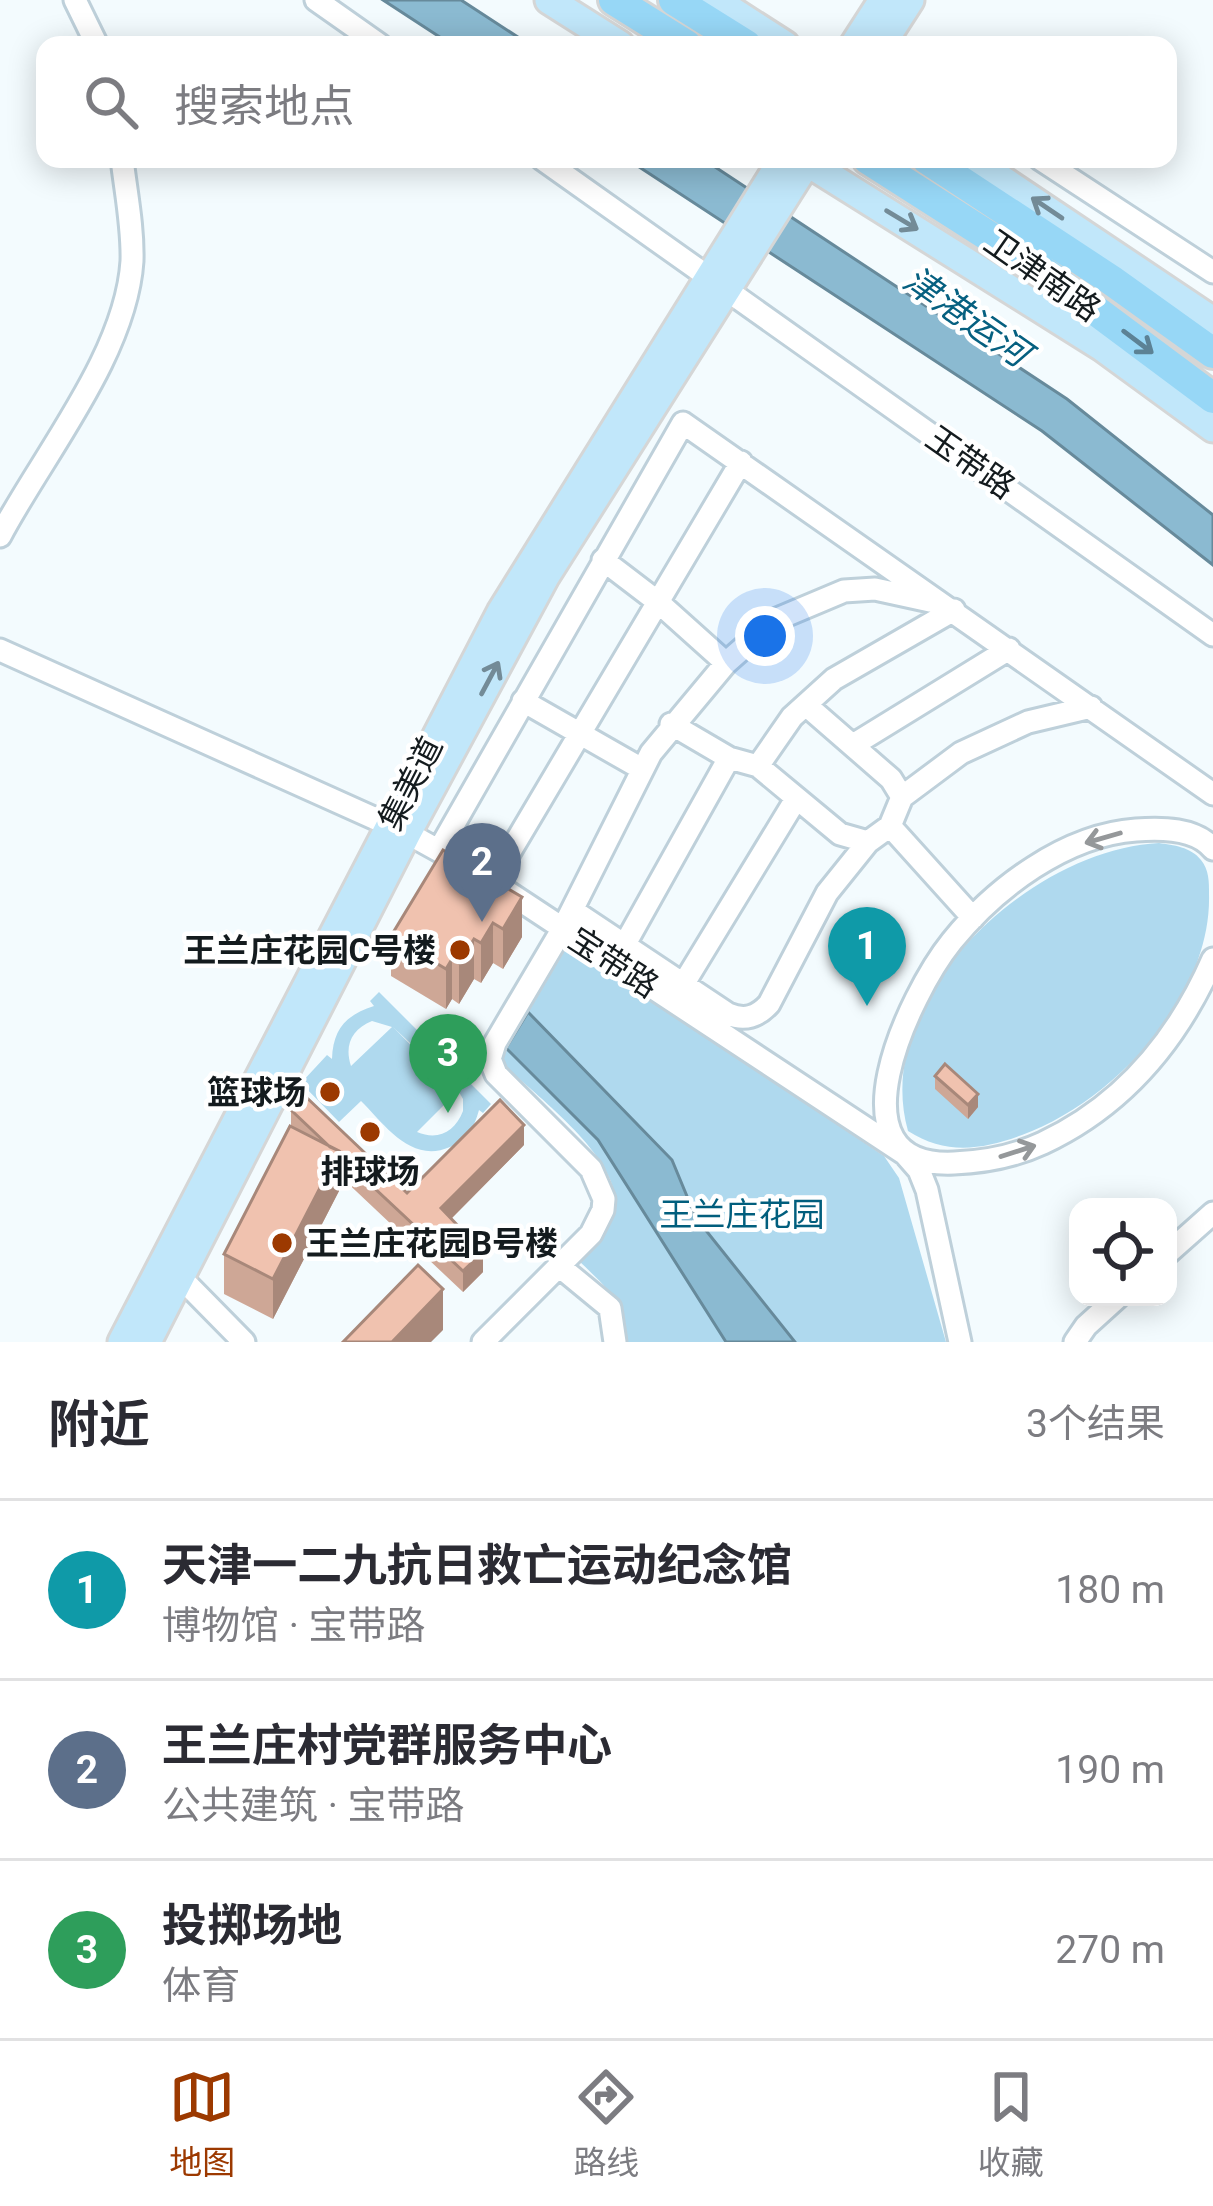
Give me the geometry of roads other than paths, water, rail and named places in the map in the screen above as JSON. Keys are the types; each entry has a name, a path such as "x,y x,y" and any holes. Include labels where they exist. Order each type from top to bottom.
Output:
{"highway":[{"path":"614,0 672,36"},
{"path":"674,0 732,36"},
{"name":"卫津南路","path":"882,168 1040,269 1213,398"},
{"name":"卫津南路","path":"941,168 1213,353"}],"main road":[{"path":"549,0 606,36"},
{"path":"715,0 771,36"},
{"path":"873,36 883,0"},
{"path":"877,36 910,0"},
{"path":"813,168 1102,347 1213,428"},
{"path":"985,168 1212,318"},
{"name":"集美道","path":"147,1342 501,612 719,284 774,181"},
{"name":"集美道","path":"122,1342 397,829"}],"street":[{"path":"75,0 93,36"},
{"path":"316,0 367,36"},
{"path":"0,536 82,399 127,295 131,230 123,168"},
{"name":"玉带路","path":"555,168 1213,635"},
{"path":"1054,168 1213,272"},
{"path":"439,850 683,423 1213,794"},
{"path":"492,882 740,462"},
{"path":"483,1342 559,1266 603,1210 603,1189 592,1169 496,1074 490,1059 495,1043 568,919 642,769 671,724 726,664 776,620 866,577 869,551"},
{"path":"603,560 726,664"},
{"path":"844,590 875,589 951,608"},
{"path":"758,766 792,717 834,679 951,608"},
{"path":"853,745 1009,649"},
{"name":"宝带路","path":"0,650 397,829 568,919 905,1154"},
{"path":"523,700 642,769"},
{"path":"806,705 891,779 902,796"},
{"path":"568,919 625,944 738,1018 762,1011 827,893 868,842 890,826 902,796 961,753 1028,722 1091,707"},
{"path":"671,724 729,758 758,766 840,834 868,842"},
{"path":"625,944 729,758"},
{"path":"684,983 796,800"},
{"path":"959,1342 927,1190 919,1170 890,1131 886,1106 900,1030 925,977 974,918 1036,868 1091,840 1131,830 1197,831 1213,821"},
{"path":"890,826 974,918"},
{"path":"1183,832 1201,838 1213,849"},
{"path":"905,1154 944,1163 997,1159 1078,1124 1130,1084 1167,1043 1213,959"},
{"path":"1177,1245 1213,1213"},
{"path":"559,1266 610,1308 615,1342"},
{"path":"180,1277 244,1342"},
{"path":"1075,1342 1108,1306"}],"place":[{"name":"王兰庄村党群服务中心","path":"482,922"},
{"name":"王兰庄花园C号楼","path":"460,950"},
{"name":"天津一二九抗日救亡运动纪念馆","path":"867,1006"},
{"name":"篮球场","path":"330,1092"},
{"name":"投掷场地","path":"448,1113"},
{"name":"排球场","path":"370,1132"},
{"name":"王兰庄花园B号楼","path":"282,1243"}],"water label":[{"name":"津港运河","path":"967,316"}],"park label":[{"name":"王兰庄花园","path":"742,1214"}]}
